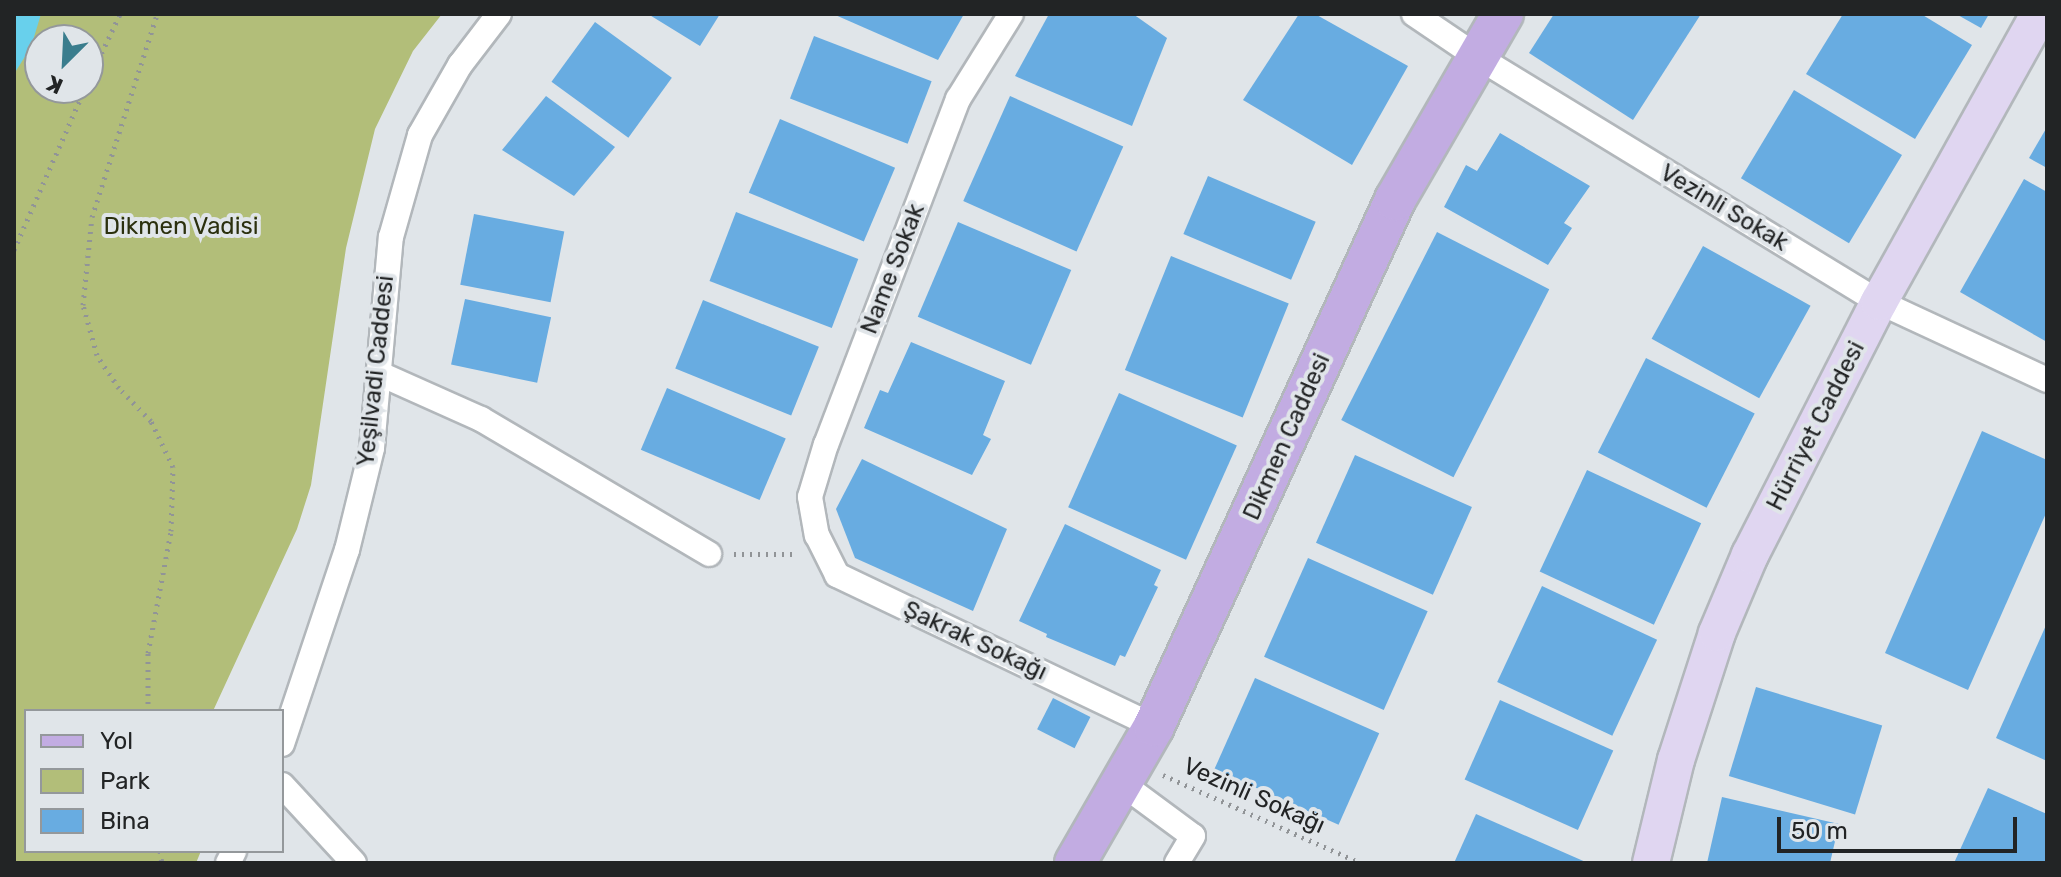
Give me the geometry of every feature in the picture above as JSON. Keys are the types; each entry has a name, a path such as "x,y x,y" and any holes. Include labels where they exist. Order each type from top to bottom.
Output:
{"main road":[{"name":"Dikmen Caddesi","path":"1075,863 1154,726 1395,200 1503,14"}],"street":[{"name":"Yeşilvadi Caddesi","path":"284,738 350,535 372,448 391,237 420,135 460,65 499,14"},
{"name":"Name Sokak","path":"822,545 810,497 826,444 958,99 1011,14"},
{"name":"Vezinli Sokak","path":"1414,14 1476,56 1879,302 2047,380"},
{"name":"Hürriyet Caddesi","path":"1651,863 1676,760 1717,633 1750,555 1879,302 2039,14"},
{"path":"378,373 481,419 709,554"},
{"name":"Şakrak Sokağı","path":"822,545 837,575 1154,726"},
{"path":"1127,772 1193,836 1177,863"},
{"path":"284,787 354,863"}],"path":[{"path":"104,48 120,14"},
{"path":"148,709 148,653 171,531 173,467 151,421 119,388 97,355 83,305 92,217 157,14"},
{"path":"14,250 78,104"},
{"path":"709,554 822,545"},
{"name":"Vezinli Sokağı","path":"1127,772 1361,863"}],"green space":[{"name":"Dikmen Vadisi","path":"14,14 442,14 413,51 375,129 346,248 311,485 297,529 214,709 24,709 24,853 200,853 196,863 14,863"}],"water":[{"path":"14,14 41,14 38,24 24,24 24,58 14,74"}],"building":[{"path":"648,14 720,14 700,46"},
{"path":"833,14 964,14 938,60"},
{"path":"1049,14 1133,14 1167,38 1132,126 1015,76"},
{"path":"1299,14 1315,14 1408,66 1352,165 1243,100"},
{"path":"1554,14 1701,14 1633,120 1529,53"},
{"path":"1843,14 1921,14 1972,45 1915,139 1806,74"},
{"path":"1956,14 1989,14 1981,28"},
{"path":"595,22 672,78 628,138 552,82"},
{"path":"814,36 932,81 908,144 790,99"},
{"path":"1794,90 1902,155 1849,243 1741,178"},
{"path":"546,96 615,147 574,196 502,150"},
{"path":"1010,96 1123,146 1077,251 963,201"},
{"path":"780,119 895,168 864,241 749,193"},
{"path":"2047,127 2047,168 2029,158"},
{"path":"1500,133 1590,186 1564,223 1572,228 1548,265 1444,207 1466,165 1477,171"},
{"path":"1208,176 1316,222 1291,280 1183,234"},
{"path":"2024,179 2047,192 2047,342 1960,292"},
{"path":"736,212 858,259 832,328 709,281"},
{"path":"474,214 564,232 551,302 460,285"},
{"path":"958,222 1071,270 1031,365 918,317"},
{"path":"1437,232 1549,289 1453,477 1341,420"},
{"path":"1703,246 1811,306 1759,398 1652,339"},
{"path":"1171,256 1289,304 1243,418 1125,370"},
{"path":"465,299 551,317 537,383 451,365"},
{"path":"703,300 819,347 791,415 675,369"},
{"path":"911,342 1005,381 983,435 991,439 972,475 864,428 880,390 888,393"},
{"path":"1646,358 1755,413 1707,508 1598,452"},
{"path":"667,388 786,438 760,500 641,450"},
{"path":"1119,393 1237,445 1186,560 1068,507"},
{"path":"1982,431 2047,460 2047,511 1968,690 1885,653"},
{"path":"1355,455 1472,507 1433,595 1316,543"},
{"path":"862,459 1007,529 973,611 855,558 836,509"},
{"path":"1587,470 1701,523 1654,625 1540,572"},
{"path":"1065,524 1161,570 1154,585 1158,587 1125,657 1120,655 1115,666 1046,637 1047,634 1019,621"},
{"path":"1308,558 1428,611 1384,710 1264,657"},
{"path":"1542,586 1657,640 1612,736 1497,682"},
{"path":"2047,623 2047,761 1996,738"},
{"path":"1255,678 1379,733 1339,825 1214,769"},
{"path":"1756,687 1882,726 1855,815 1729,776"},
{"path":"1053,698 1090,717 1075,748 1037,729"},
{"path":"1500,700 1613,750 1578,830 1465,779"},
{"path":"1988,788 2047,814 2047,863 1954,863"},
{"path":"1722,797 1839,824 1830,863 1707,863"},
{"path":"1476,814 1588,863 1454,863"}]}
